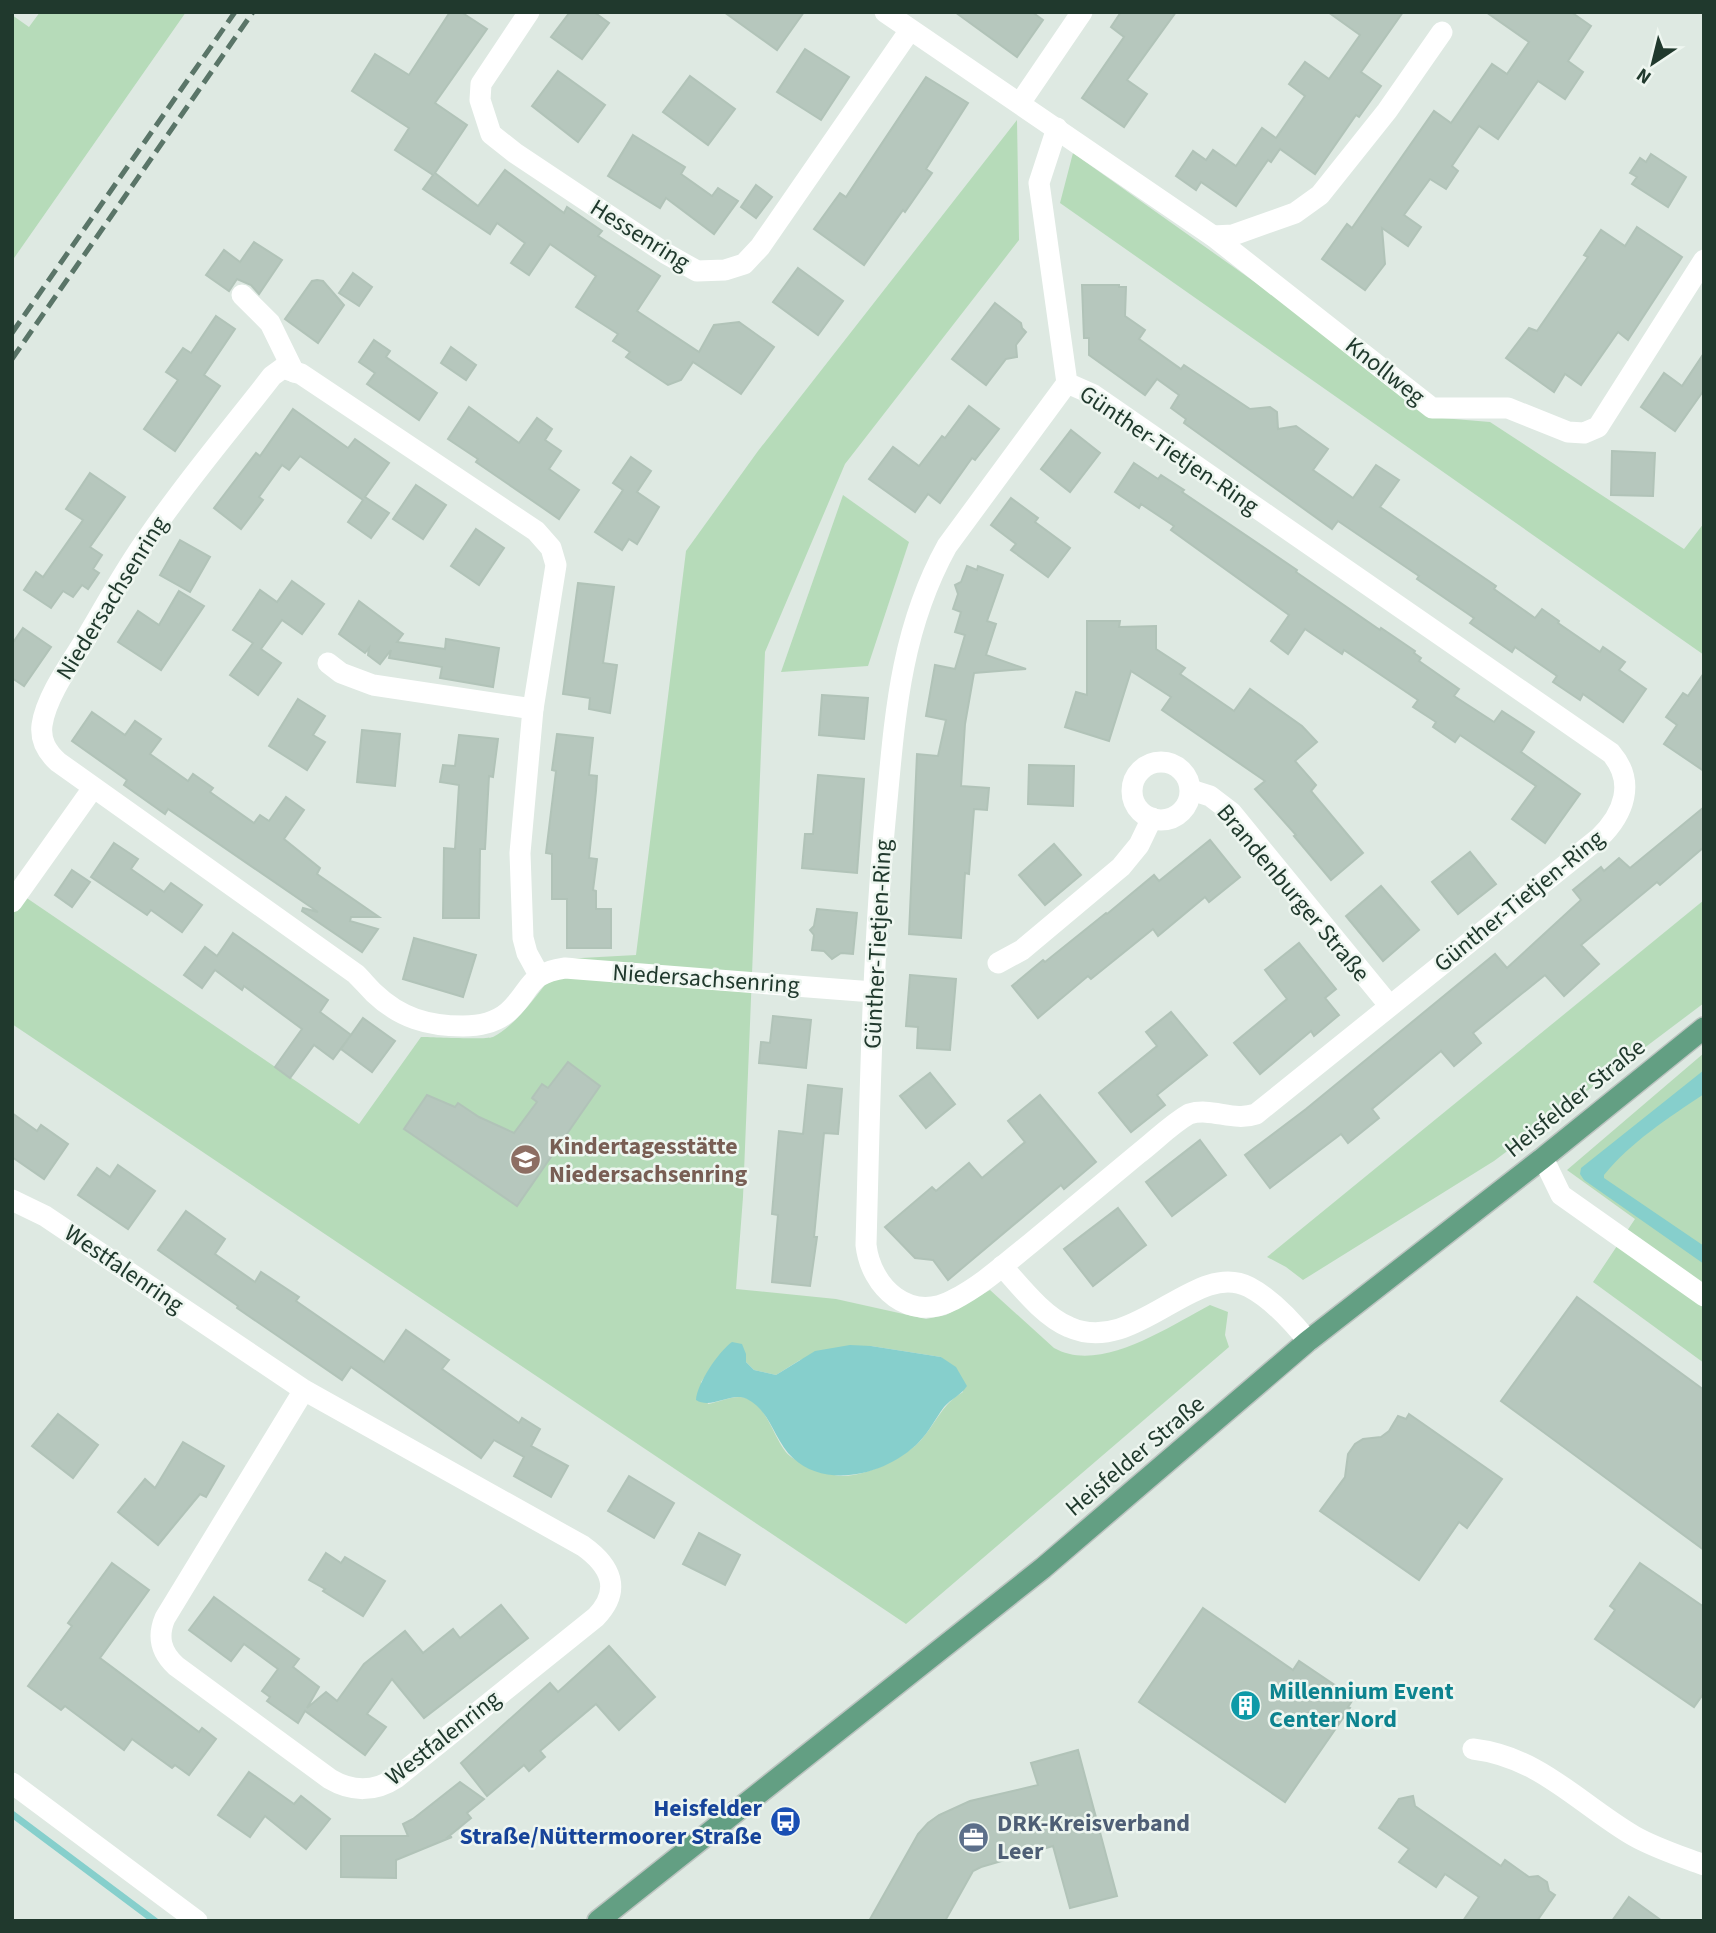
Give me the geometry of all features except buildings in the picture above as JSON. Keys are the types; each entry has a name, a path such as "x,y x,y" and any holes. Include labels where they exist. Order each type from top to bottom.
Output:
{"main road":[{"name":"Heisfelder Straße","path":"598,1921 1043,1568 1308,1341 1543,1158 1704,1028"}],"street":[{"name":"Hessenring","path":"529,12 481,84 480,100 491,134 515,153 665,253 697,271 724,270 744,264 752,255 910,30"},
{"name":"Knollweg","path":"886,12 1213,236 1432,408 1508,408 1568,432 1584,433 1598,427 1704,260"},
{"path":"1020,103 1082,12"},
{"path":"1213,236 1233,235 1296,213 1320,195 1387,111 1442,32"},
{"name":"Günther-Tietjen-Ring","path":"1057,128 1039,183 1067,383 947,546 917,611 897,692 876,914 866,1245 873,1274 881,1286 897,1298 916,1306 928,1307 953,1301 1002,1266 1189,1114 1205,1111 1240,1118 1256,1114 1606,831 1620,810 1626,793 1621,766 1611,753 1092,394 1067,383"},
{"path":"242,295 270,323 294,372 301,374 536,531 551,548 556,565 533,709 520,853 523,938 527,953 539,975"},
{"name":"Niedersachsenring","path":"294,372 283,368 272,376 184,487 147,537 58,683 41,727 44,744 58,762 356,974 379,998 414,1020 454,1026 490,1022 509,1011 539,975 565,968 873,992"},
{"path":"328,663 341,673 373,685 533,709"},
{"name":"Brandenburger Straße","path":"1152,763 1170,763 1185,774 1191,790 1183,811 1174,818 1163,820 1144,814 1133,800 1133,782 1144,767 1152,763"},
{"path":"12,902 93,788"},
{"name":"Brandenburger Straße","path":"1191,790 1210,796 1231,812 1389,1006"},
{"path":"998,964 1022,950 1121,867 1139,845 1152,818"},
{"path":"1543,1158 1561,1195 1704,1296"},
{"name":"Westfalenring","path":"12,1199 45,1216 304,1391 583,1546 600,1561 610,1579 610,1597 596,1617 397,1778 379,1787 350,1788 330,1779 176,1666 169,1659 161,1641 165,1619 304,1391"},
{"path":"1002,1266 1058,1321 1085,1332 1114,1332 1209,1285 1236,1283 1249,1287 1265,1298 1294,1324 1308,1341"},
{"path":"1473,1749 1499,1754 1535,1768 1634,1836 1704,1865"},
{"path":"12,1783 197,1921"}],"green space":[{"path":"40,12 186,12 12,261 12,15 29,27"},
{"path":"1017,120 1019,240 845,464 765,652 743,1197 736,1289 836,1299 926,1319 946,1315 990,1290 1054,1348 1072,1355 1112,1352 1154,1335 1210,1305 1228,1312 1225,1335 1229,1347 906,1624 12,1024 12,888 359,1124 421,1037 493,1037 522,1013 563,959 636,955 686,551 758,451","holes":["871,1346 941,1357 963,1392 950,1402 914,1447 881,1467 856,1475 834,1475 790,1456 756,1404 739,1397 708,1404 701,1382 710,1370 746,1354 746,1362 754,1370 776,1375 800,1360"]},
{"path":"1073,153 1294,310 1430,417 1490,422 1684,549 1704,523 1704,655 1060,203"},
{"path":"843,495 909,542 868,666 781,672"},
{"path":"1704,900 1704,1003 1494,1161 1303,1280 1267,1257"},
{"path":"1704,1053 1704,1363 1593,1282 1635,1219 1567,1170"}],"water":[{"path":"1704,1070 1704,1094 1638,1141 1604,1178 1704,1246 1704,1264 1584,1180 1580,1174 1581,1168"},
{"path":"732,1342 742,1344 746,1362 754,1370 776,1375 815,1351 850,1345 871,1346 941,1357 956,1367 967,1386 944,1407 926,1434 906,1453 874,1470 857,1474 823,1474 807,1468 793,1458 762,1411 747,1399 735,1397 708,1403 696,1400 709,1369"}],"waterway":[{"path":"12,1814 155,1921"}],"railway":[{"path":"12,333 235,12"},
{"path":"12,359 253,12"}],"place":[{"name":"Kindertagesstätte Niedersachsenring","path":"526,1160"},
{"name":"Millennium Event Center Nord","path":"1246,1705"},
{"name":"Heisfelder Straße/Nüttermoorer Straße","path":"785,1822"},
{"name":"DRK-Kreisverband Leer","path":"974,1837"}]}
